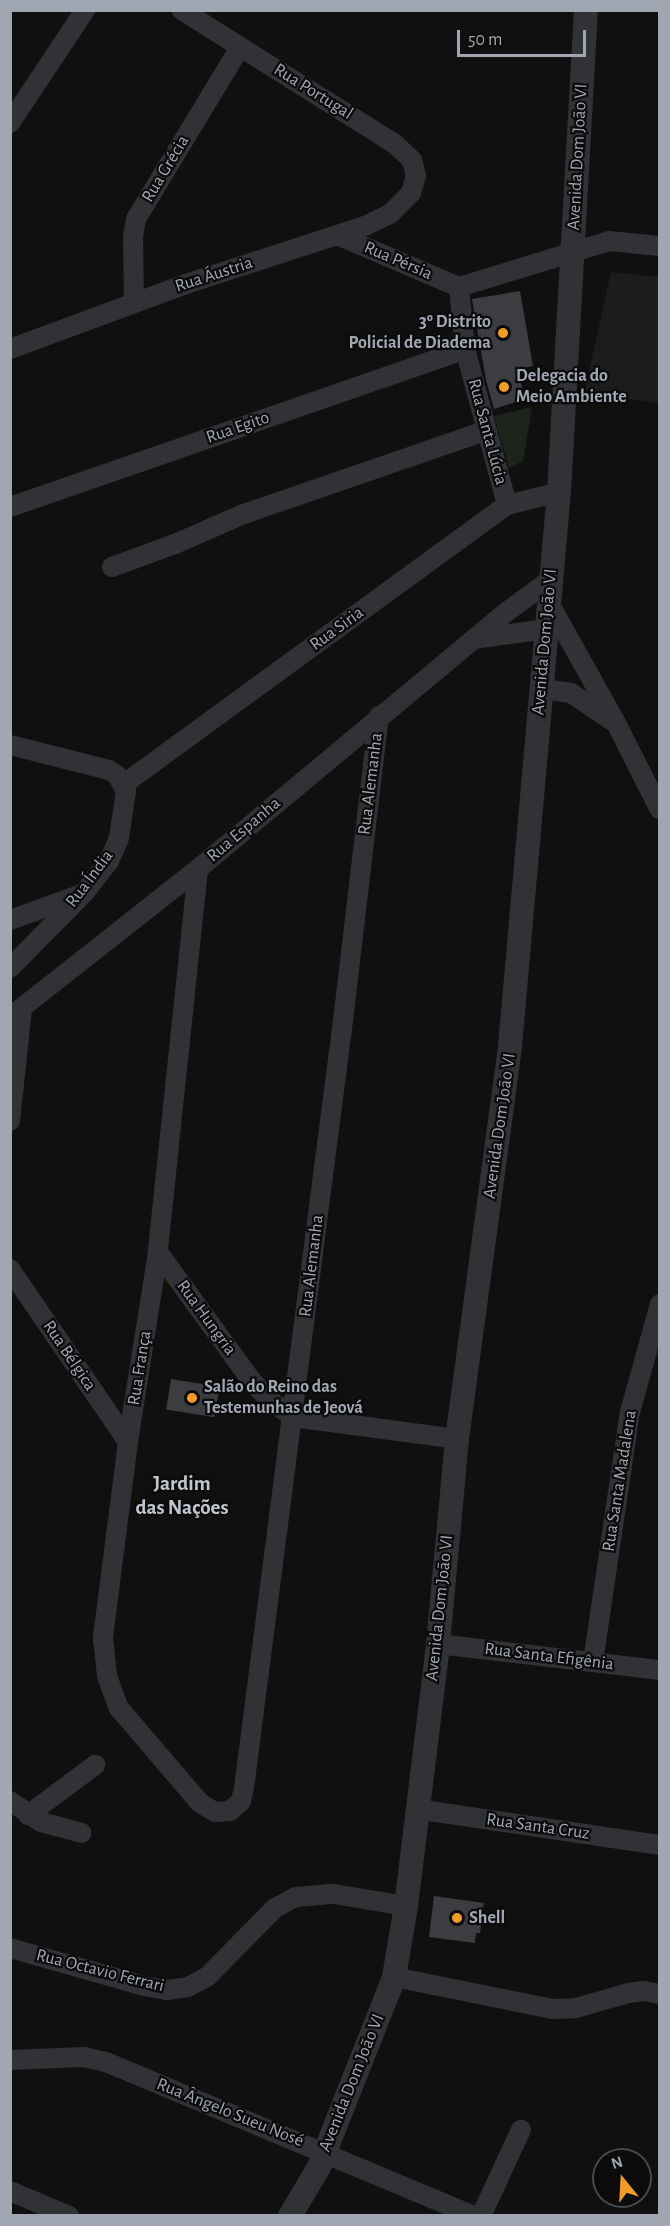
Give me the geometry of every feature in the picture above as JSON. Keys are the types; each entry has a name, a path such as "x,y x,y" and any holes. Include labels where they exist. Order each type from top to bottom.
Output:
{"street":[{"path":"10,123 85,10"},
{"name":"Rua Portugal","path":"181,10 395,144 412,160 416,176 411,194"},
{"name":"Avenida Dom João VI","path":"290,2216 319,2167 323,2151 394,1977 406,1906 416,1809 438,1644 457,1439 510,1046 559,492 586,10"},
{"name":"Rua Grécia","path":"134,302 133,237 136,219 240,47"},
{"name":"Rua Áustria","path":"10,349 134,302 337,235 390,214 411,194"},
{"name":"Rua Pérsia","path":"337,235 459,287"},
{"path":"459,287 574,253 592,244 609,241 660,246"},
{"name":"Rua Santa Lúcia","path":"459,287 465,349 485,431 507,505"},
{"name":"Rua Egito","path":"10,507 465,349"},
{"path":"112,567 175,544 241,515 485,431"},
{"name":"Rua Siria","path":"124,784 507,505 559,492"},
{"path":"550,592 580,662 616,723 660,810"},
{"name":"Rua Espanha","path":"16,1013 198,868 474,639 550,592"},
{"path":"474,639 546,629"},
{"path":"571,693 576,683 580,662"},
{"path":"540,689 571,693 616,723"},
{"name":"Rua Alemanha","path":"230,1811 241,1801 244,1788 293,1417 379,716"},
{"path":"10,744 99,766 117,775 124,784"},
{"name":"Rua Índia","path":"10,968 84,893 109,861 119,838 124,814 124,784"},
{"name":"Rua França","path":"198,868 158,1252 128,1442 103,1638 107,1676 118,1707 200,1803 215,1812 230,1811"},
{"path":"10,920 84,893"},
{"path":"10,1122 16,1013"},
{"name":"Rua Hungria","path":"158,1252 251,1380 269,1400 293,1417 457,1439"},
{"name":"Rua Bélgica","path":"10,1269 128,1442"},
{"name":"Rua Santa Madalena","path":"593,1662 630,1412 660,1304"},
{"name":"Rua Santa Efigênia","path":"438,1644 660,1670"},
{"path":"28,1815 95,1765"},
{"path":"10,1801 28,1815 55,1827 82,1833"},
{"name":"Rua Santa Cruz","path":"416,1809 660,1845"},
{"name":"Rua Octavio Ferrari","path":"10,1948 144,1986 167,1990 188,1987 207,1977 274,1908 297,1897 334,1894 406,1906"},
{"path":"394,1977 552,2009 576,2008 628,1993 644,1991 660,1994"},
{"name":"Rua Ângelo Sueu Nosé","path":"10,2060 84,2057 106,2062 475,2216"},
{"path":"481,2216 521,2130"},
{"path":"10,2191 69,2216"}],"shaded area":[{"path":"611,272 659,277 659,403 584,394"},
{"path":"532,407 523,461 509,468 494,416"}],"building":[{"name":"3º Distrito Policial de Diadema","path":"520,291 533,366 518,369 525,399 494,409 486,380 472,299"},
{"name":"Salão do Reino das Testemunhas de Jeová","path":"171,1379 219,1387 215,1417 166,1410"},
{"name":"Shell","path":"434,1896 484,1903 480,1933 476,1933 475,1943 429,1937"}],"place":[{"name":"3º Distrito Policial de Diadema","path":"503,333"},
{"name":"Delegacia do Meio Ambiente","path":"504,387"},
{"name":"Salão do Reino das Testemunhas de Jeová","path":"192,1398"},
{"name":"Shell","path":"457,1918"}],"district":[{"name":"Jardim das Nações","path":"182,1496"}]}
